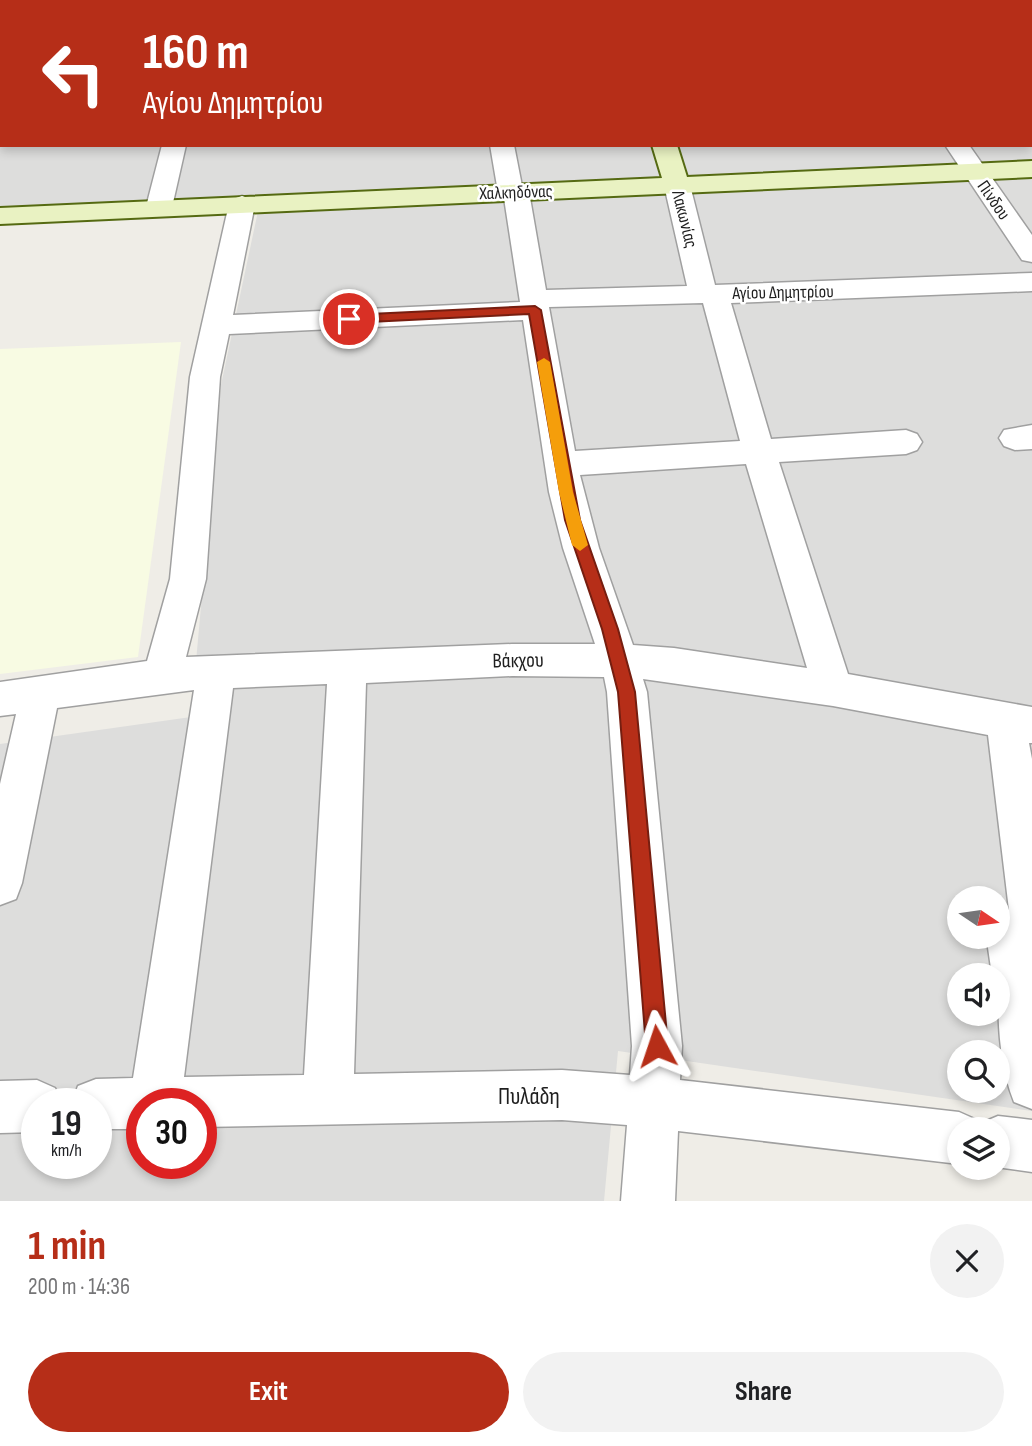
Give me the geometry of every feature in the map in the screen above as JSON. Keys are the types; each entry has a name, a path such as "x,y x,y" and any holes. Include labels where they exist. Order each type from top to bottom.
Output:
{"street":[{"path":"159,207 174,147"},
{"path":"502,147 534,304 572,520 620,662 627,692 657,1046 648,1201"},
{"name":"Λακωνίας","path":"665,147 708,294 833,689"},
{"name":"Πίνδου","path":"958,147 1032,254"},
{"name":"Χαλκηδόνας","path":"0,216 1032,169"},
{"path":"162,676 188,579 205,377 242,204"},
{"name":"Αγίου Δημητρίου","path":"217,325 708,294 1032,282"},
{"path":"561,464 906,442"},
{"name":"Βάκχου","path":"20,696 162,676 216,672 512,660 620,662 674,665 833,689 1019,723"},
{"path":"328,1099 347,668"},
{"path":"157,1088 216,672"},
{"path":"0,883 20,696"},
{"path":"1019,723 1032,910"},
{"path":"1032,926 1013,931 1010,941 1032,1084"},
{"name":"Πυλάδη","path":"217,1102 562,1096 654,1103 947,1137"},
{"path":"0,1107 21,1106"},
{"path":"1010,1143 1032,1146"}],"shaded area":[{"path":"0,147 1032,147 1032,1111 977,1103 1010,1103 1010,1040 947,1040 947,1099 618,1051 604,1201 0,1201 0,744 191,717 221,385 261,197 0,206"},
{"path":"181,342 138,657 0,674 0,349"}],"slow traffic":[{"path":"544,362 566,492 580,545"}],"route":[{"path":"349,319 535,310 572,520 610,629 627,692 657,1046"}]}
